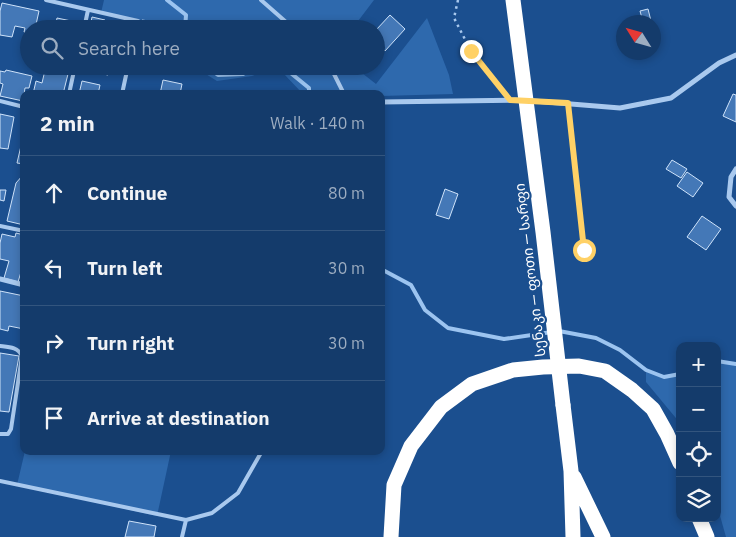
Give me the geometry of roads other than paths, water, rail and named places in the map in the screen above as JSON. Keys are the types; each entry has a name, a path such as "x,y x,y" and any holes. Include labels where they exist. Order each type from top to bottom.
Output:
{"highway":[{"name":"სენაკი — ფოთი — სარფი","path":"513,0 571,471 573,536"},
{"path":"391,537 394,485 411,446 441,407 472,384 513,370 579,366 605,371 632,390 653,410 676,454"},
{"path":"571,471 603,537"},
{"path":"701,522 707,537"}],"street":[{"path":"385,102 510,100 620,108 671,98 719,63 736,55"},
{"path":"736,169 731,177 729,197 736,206"},
{"path":"0,279 20,284"}],"lane":[{"path":"46,0 133,20"},
{"path":"261,0 284,20"},
{"path":"86,20 88,10"},
{"path":"70,90 73,75"},
{"path":"123,90 126,75"},
{"path":"334,75 342,90"},
{"path":"0,101 20,106"},
{"path":"568,103 584,250"},
{"path":"0,226 20,230"},
{"path":"0,346 15,348 20,353"},
{"path":"0,434 8,434 11,429 20,369"},
{"path":"0,481 186,520 212,514 238,493 260,455"},
{"path":"182,537 186,520"}],"waterway":[{"path":"167,0 186,15 186,20"},
{"path":"293,75 309,90"},
{"path":"385,271 411,285 425,310 448,328 504,339 552,332"},
{"path":"559,331 596,338 620,350 646,370 664,377 676,375"},
{"path":"721,362 736,364"}]}
